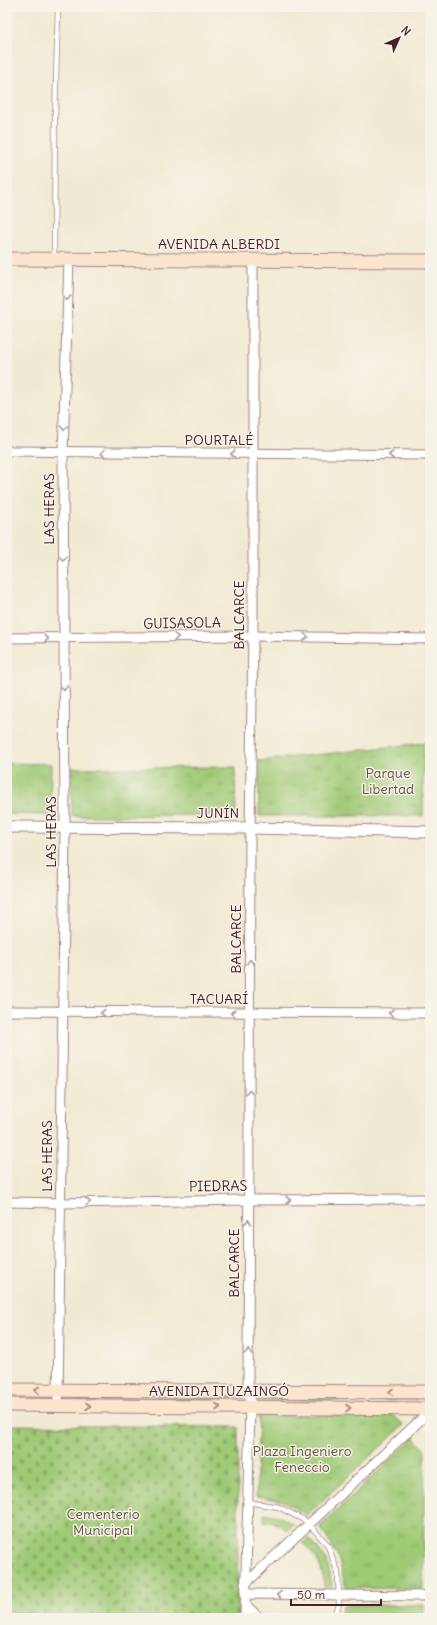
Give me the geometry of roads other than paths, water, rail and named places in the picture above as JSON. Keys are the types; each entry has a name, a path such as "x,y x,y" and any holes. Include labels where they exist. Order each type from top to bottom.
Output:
{"main road":[{"name":"AVENIDA ALBERDI","path":"7,259 430,261"},
{"name":"AVENIDA ITUZAINGÓ","path":"7,1390 430,1392"},
{"name":"AVENIDA ITUZAINGÓ","path":"7,1405 430,1410"}],"street":[{"name":"LAS HERAS","path":"58,1406 65,828 63,453 69,259"},
{"name":"BALCARCE","path":"245,1618 250,1407 250,1397 248,1391 248,1200 250,828 253,636 253,260"},
{"name":"POURTALÉ","path":"7,451 63,453 430,455"},
{"name":"GUISASOLA","path":"7,638 64,639 253,636 430,639"},
{"name":"JUNÍN","path":"7,828 250,828 430,832"},
{"name":"TACUARÍ","path":"7,1011 430,1013"},
{"name":"PIEDRAS","path":"7,1202 61,1203 430,1199"},
{"path":"246,1584 430,1410"},
{"path":"245,1594 430,1596"},
{"path":"245,1604 259,1618"}],"lane":[{"path":"54,259 55,119 58,7"},
{"path":"248,1502 279,1507 306,1521 327,1544 338,1572 340,1603 335,1618"}],"park label":[{"name":"Parque Libertad","path":"388,782"},
{"name":"Plaza Ingeniero Feneccio","path":"302,1460"},
{"name":"Cementerio Municipal","path":"103,1522"}]}
